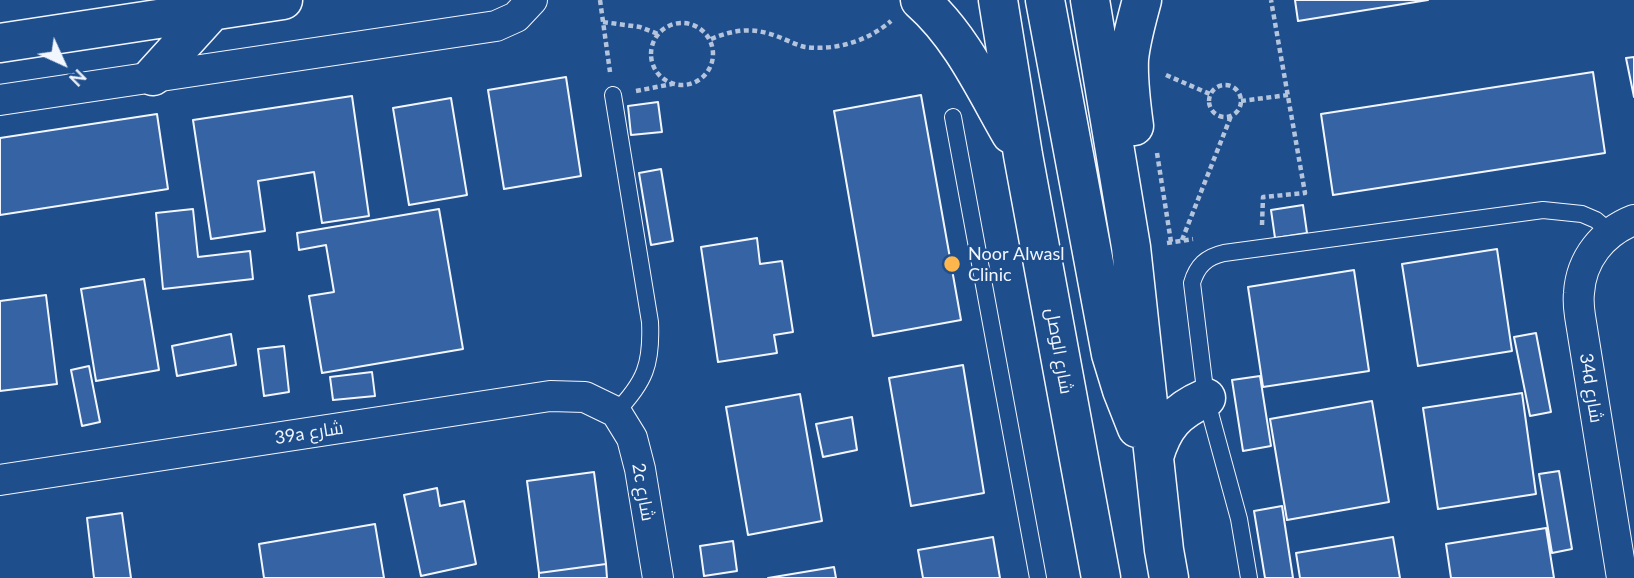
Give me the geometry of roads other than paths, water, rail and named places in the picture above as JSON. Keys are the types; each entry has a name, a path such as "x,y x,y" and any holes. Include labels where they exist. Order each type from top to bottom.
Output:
{"main road":[{"path":"0,43 283,0"},
{"name":"شارع الوصل","path":"998,0 1023,155 1101,578"},
{"path":"1045,0 1111,354 1135,425 1154,457"},
{"path":"1090,0 1131,247 1169,578"},
{"path":"1123,203 1136,149 1129,60 1142,0"},
{"path":"907,10 933,11 960,46 1023,155"},
{"path":"153,76 212,11"},
{"path":"1154,457 1166,427 1177,415 1206,398"}],"street":[{"path":"0,100 496,26 516,17 532,0"},
{"name":"34d شارع","path":"1622,226 1594,249 1583,270 1578,293 1622,578"},
{"name":"39a شارع","path":"0,480 550,396 586,397 615,412"},
{"name":"2c شارع","path":"615,412 632,438 640,469 657,578"}],"lane":[{"path":"613,95 650,322 651,347 646,371 634,393 615,412"},
{"path":"953,117 1038,578"},
{"path":"1249,578 1239,519 1206,398 1192,283 1195,272 1203,263 1212,256 1224,253 1543,210 1581,214 1622,226"}],"place":[{"name":"Noor Alwasl Clinic","path":"952,264"}]}
